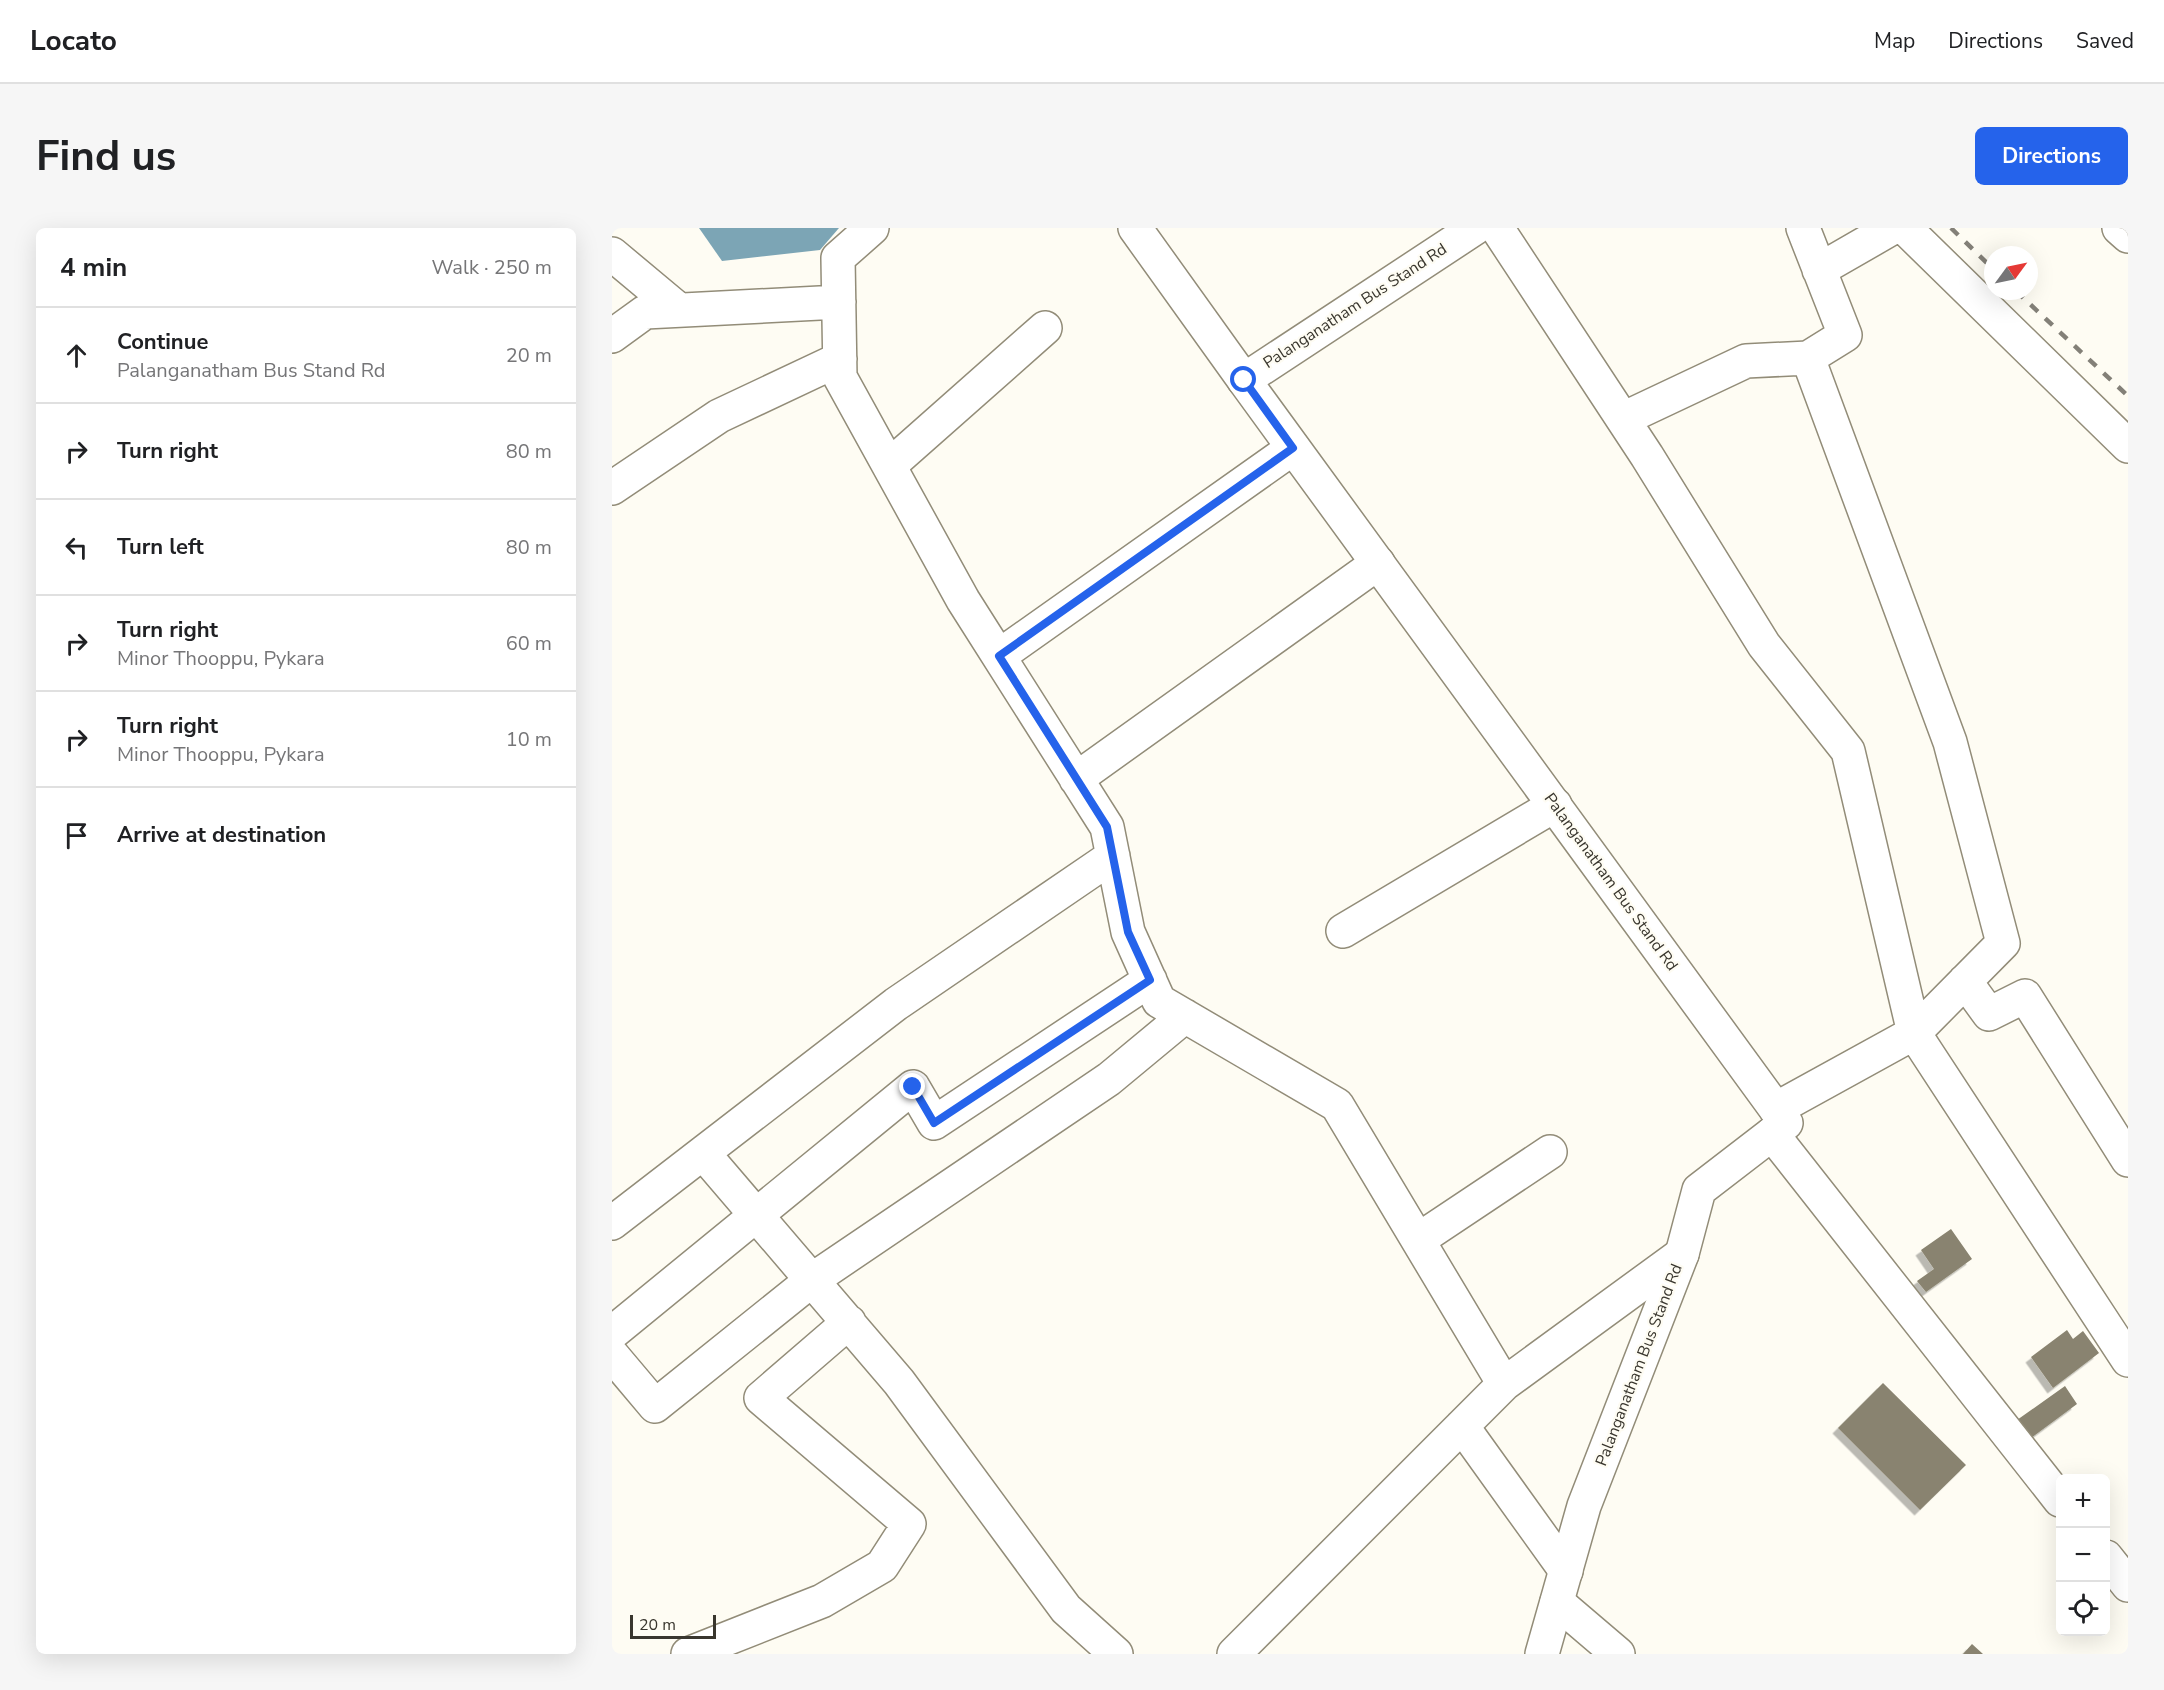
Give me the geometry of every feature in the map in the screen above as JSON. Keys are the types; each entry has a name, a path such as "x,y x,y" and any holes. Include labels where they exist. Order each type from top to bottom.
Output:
{"street":[{"path":"872,228 838,258 840,377 963,600 1107,827 1128,932 1159,1001 1337,1105 1504,1384"},
{"path":"1135,228 1244,380"},
{"name":"Palanganatham Bus Stand Rd","path":"1475,228 1244,380 1555,805 1774,1122 1698,1190 1682,1254 1584,1506 1542,1654"},
{"path":"1497,228 1623,419 1764,645 1848,751 1914,1033 2128,1360"},
{"path":"1623,419 1746,362 1808,358 1845,335 1803,228"},
{"path":"1820,270 1892,228"},
{"path":"1905,228 2128,446"},
{"path":"2119,228 2128,236"},
{"path":"612,254 680,310"},
{"path":"612,336 645,312 839,302"},
{"path":"889,465 1045,328"},
{"path":"1808,358 1950,742 2003,943 1914,1033 1774,1122 2056,1493"},
{"path":"612,488 719,416 840,359"},
{"path":"999,656 1293,448"},
{"path":"1076,779 1378,563"},
{"path":"1343,932 1555,805"},
{"path":"612,1223 896,1004 1113,856"},
{"path":"612,1333 913,1087 934,1123 1150,980"},
{"path":"1965,981 1989,1014 2025,996 2128,1160"},
{"path":"612,1355 655,1406 812,1280 1109,1078 1185,1016"},
{"path":"1418,1240 1550,1152"},
{"path":"703,1153 899,1382 1066,1609 1116,1654"},
{"path":"1234,1654 1504,1384 1682,1254"},
{"path":"688,1654 822,1601 882,1566 909,1524 761,1398 849,1322"},
{"path":"1462,1426 1562,1586 1617,1654"}],"water":[{"path":"699,228 839,228 820,250 722,261"}],"building":[{"path":"1951,1229 1972,1259 1926,1292 1917,1281 1934,1269 1921,1250"},
{"path":"2067,1330 2073,1339 2083,1331 2099,1353 2053,1388 2031,1357"},
{"path":"1883,1383 1966,1465 1920,1510 1838,1428"},
{"path":"2065,1386 2077,1404 2031,1438 2017,1420"},
{"path":"1972,1644 1983,1654 1963,1654"}],"railway":[{"path":"1951,228 1984,260"},
{"path":"2026,300 2128,396"}],"route":[{"path":"913,1087 934,1123 1150,980 1128,932 1107,827 999,656 1293,448 1244,380"}]}
